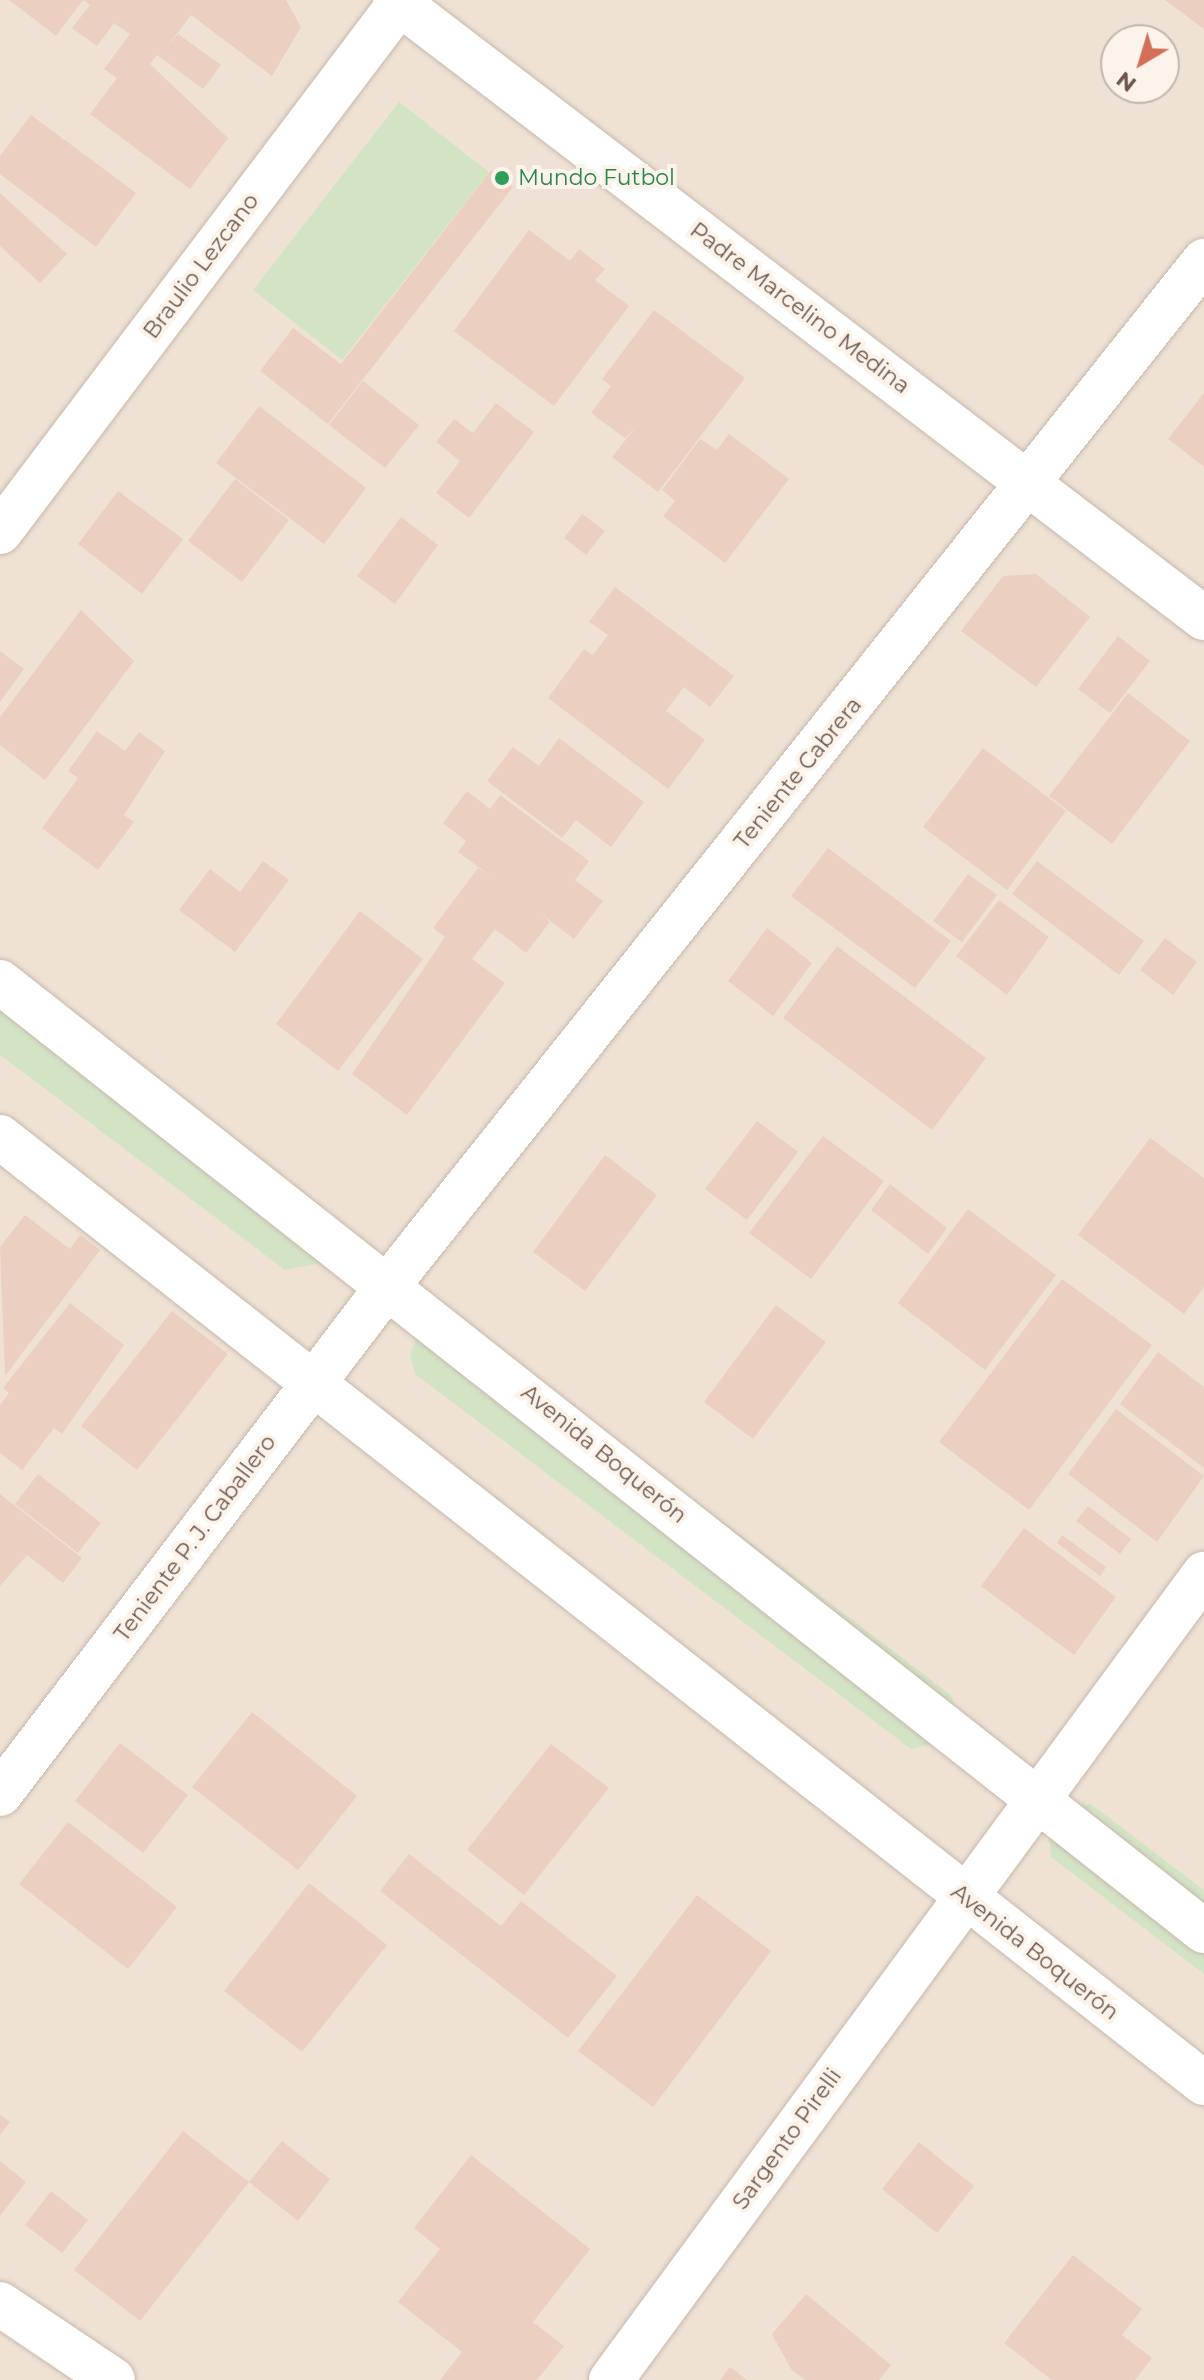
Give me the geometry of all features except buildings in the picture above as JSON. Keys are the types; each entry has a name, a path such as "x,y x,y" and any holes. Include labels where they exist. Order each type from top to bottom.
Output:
{"street":[{"name":"Padre Marcelino Medina","path":"399,1 1204,618"},
{"name":"Braulio Lezcano","path":"0,532 399,1"},
{"name":"Teniente Cabrera","path":"390,1283 1204,261"},
{"name":"Avenida Boquerón","path":"0,982 390,1283 1034,1800 1204,1931"},
{"name":"Avenida Boquerón","path":"0,1137 316,1380 964,1898 1204,2083"},
{"name":"Teniente P. J. Caballero","path":"0,1794 390,1283"},
{"path":"1034,1800 1204,1574"},
{"name":"Sargento Pirelli","path":"611,2380 964,1898 1040,1805 1034,1800"},
{"path":"0,2304 113,2380"}],"shaded area":[{"path":"0,0 1204,0 1204,2380 0,2380"}],"green space":[{"path":"399,102 489,172 342,360 253,290"},
{"path":"0,971 328,1250 320,1263 285,1270 0,1055"},
{"path":"457,1320 951,1695 958,1714 946,1741 911,1749 415,1374 410,1354 421,1327"},
{"path":"1070,1804 1091,1804 1204,1890 1204,1974 1051,1857 1047,1823"}],"place":[{"name":"Mundo Futbol","path":"502,178"}]}
